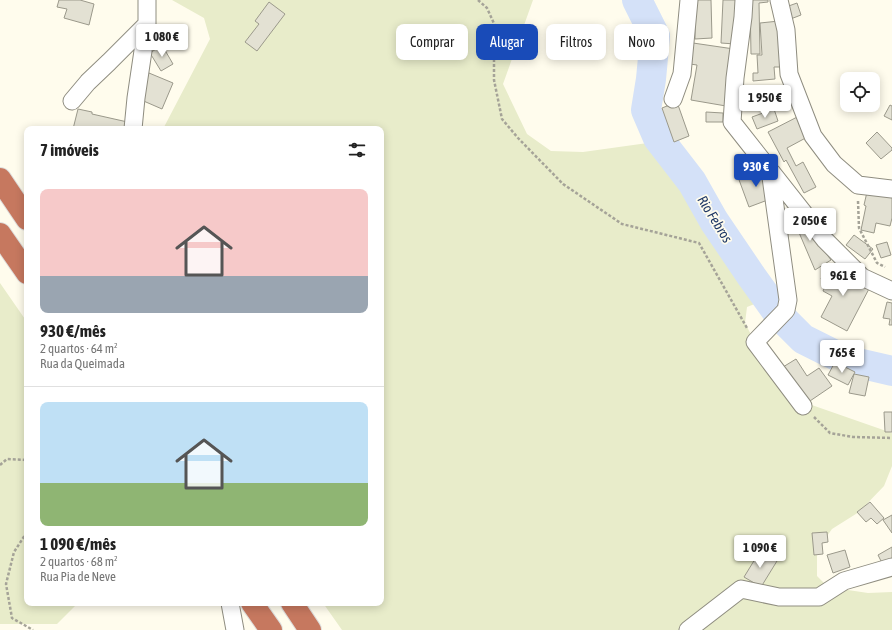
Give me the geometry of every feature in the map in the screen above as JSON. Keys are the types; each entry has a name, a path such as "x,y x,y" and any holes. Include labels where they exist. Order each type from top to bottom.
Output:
{"highway":[{"path":"0,179 24,215"},
{"path":"0,234 24,269"},
{"path":"254,606 270,630"},
{"path":"294,606 310,630"}],"street":[{"path":"133,126 147,24 147,0"},
{"path":"673,99 682,74 689,0"},
{"path":"744,0 735,78 732,122 825,240 862,277 892,291"},
{"path":"779,0 786,30 789,74 813,136 834,164 858,185 892,189"},
{"path":"72,101 88,82 147,24"},
{"path":"770,170 788,300 786,310 755,342 803,406"},
{"path":"688,630 741,589 779,597 818,597 844,581 892,567"},
{"path":"231,606 235,630"}],"path":[{"path":"478,0 487,8 496,28 494,80 502,119 518,138 564,184 622,224 700,244 755,342"},
{"path":"858,185 859,228 877,263 890,270"},
{"path":"803,406 830,433 853,437 892,438"},
{"path":"0,464 7,459 24,460"},
{"path":"24,537 14,552 6,584 12,618 32,630"}],"green space":[{"path":"172,0 533,0 524,24 476,24 476,60 512,60 503,84 527,134 551,151 583,152 662,141 715,213 780,294 747,307 745,323 762,356 806,403 892,433 892,466 884,486 859,512 832,529 817,550 817,576 828,587 868,593 892,592 892,630 342,630 325,606 384,606 384,126 165,126 210,39 204,18"},
{"path":"0,283 24,318 24,606 75,606 57,624 0,624"}],"building":[{"path":"59,0 80,0 94,4 89,25 64,18 67,9 57,7"},
{"path":"695,0 711,0 712,38 695,39"},
{"path":"723,0 737,0 735,44 721,43"},
{"path":"750,0 768,0 768,2 759,3 760,54 751,54"},
{"path":"269,2 285,14 257,51 245,42 259,24 255,21"},
{"path":"797,3 801,15 788,20 783,8"},
{"path":"779,21 783,67 774,67 775,79 753,81 753,73 758,73 757,55 762,55 760,23"},
{"path":"693,43 734,49 726,106 691,100 697,65 690,64"},
{"path":"162,45 173,64 161,71 150,53"},
{"path":"149,73 173,83 162,109 139,99"},
{"path":"677,102 689,136 674,142 662,108"},
{"path":"890,105 892,106 892,120 884,116"},
{"path":"78,109 92,112 92,114 132,123 132,126 74,126"},
{"path":"774,109 778,121 757,129 752,117"},
{"path":"706,112 723,113 723,122 706,122"},
{"path":"803,114 813,134 787,148 796,166 803,162 816,187 804,193 786,160 784,162 768,132"},
{"path":"877,132 892,148 892,150 881,159 866,143"},
{"path":"762,168 773,198 749,207 738,177"},
{"path":"867,192 892,197 892,218 890,226 876,223 874,233 861,230"},
{"path":"783,195 831,260 815,270"},
{"path":"854,235 873,249 865,259 846,245"},
{"path":"887,242 891,255 881,258 876,245"},
{"path":"829,264 871,285 847,331 821,317 832,296 823,291 827,282 821,279"},
{"path":"887,302 892,303 892,325 889,325 890,319 883,318"},
{"path":"796,359 807,376 819,368 832,386 807,403 783,367"},
{"path":"835,362 855,372 848,385 828,375"},
{"path":"854,374 869,377 865,396 849,393"},
{"path":"884,412 892,412 892,432 885,432"},
{"path":"870,502 884,518 877,524 871,518 866,522 857,512"},
{"path":"892,515 892,533 883,520"},
{"path":"827,532 828,542 822,543 823,554 814,555 812,533"},
{"path":"892,547 892,560 883,565 878,555"},
{"path":"845,550 850,567 833,573 827,555"},
{"path":"760,551 777,561 761,587 744,577"}],"waterway":[{"name":"Rio Febros","path":"637,0 655,36 651,79 646,110 658,138 692,182 714,221 752,277 780,316 803,339 845,360 892,371"}]}
